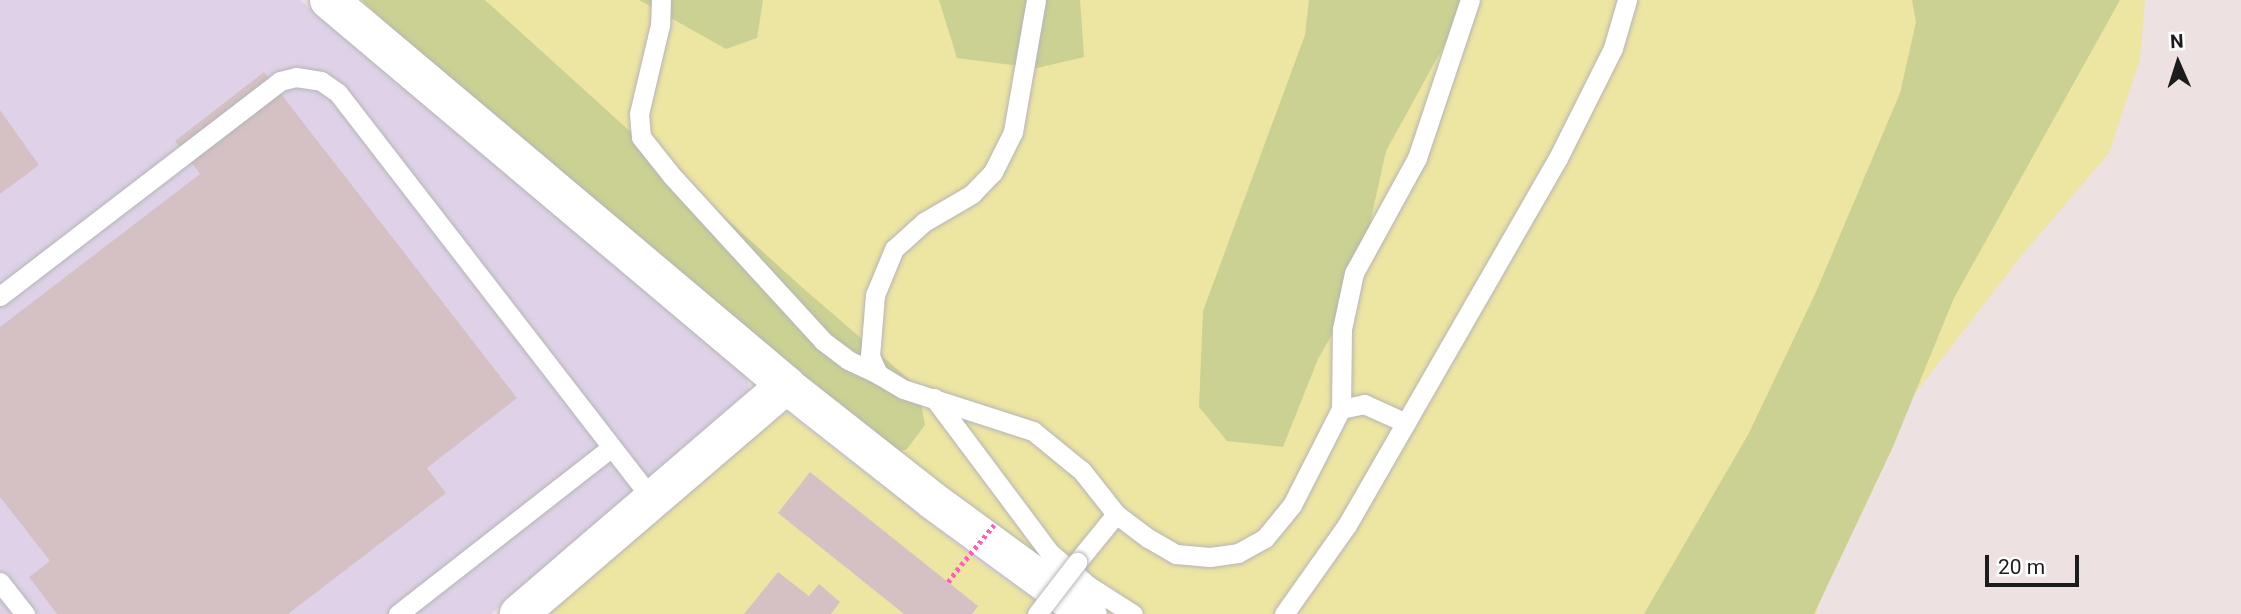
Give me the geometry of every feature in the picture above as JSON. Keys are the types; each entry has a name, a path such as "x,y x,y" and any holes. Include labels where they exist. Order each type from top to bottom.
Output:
{"street":[{"path":"330,0 786,385 932,500 1088,614"},
{"path":"519,614 786,385"}],"lane":[{"path":"661,0 660,25 639,114 641,137 672,176 822,341 848,360 903,389 1033,431 1082,471 1116,514 1148,538 1176,554 1210,557 1238,553 1265,538 1292,505 1341,409 1342,329 1353,273 1417,158 1470,0"},
{"path":"878,374 870,356 875,295 894,249 924,222 972,194 993,172 1013,131 1036,0"},
{"path":"1284,614 1347,525 1558,158 1613,48 1627,0"},
{"path":"0,296 280,81 296,77 321,81 338,93 652,499"},
{"path":"934,398 1049,552 1089,586 1133,614"},
{"path":"1341,409 1364,404 1406,423"},
{"path":"398,614 612,447"},
{"path":"1037,614 1116,514"},
{"path":"0,582 25,614"}],"path":[{"path":"948,582 994,525"}],"shaded area":[{"path":"0,0 300,0 747,377 749,390 491,614 0,614"},
{"path":"349,0 2145,0 2140,59 2109,153 2018,260 1890,426 1844,523 1816,614 1101,614 1009,546"},
{"path":"777,412 788,413 978,561 1055,614 542,614"}],"green space":[{"path":"362,0 485,0 805,290 918,387 925,425 907,449 868,465 701,325"},
{"path":"639,0 763,0 757,38 726,49"},
{"path":"939,0 1080,0 1084,57 1037,68 957,58"},
{"path":"1309,0 1469,0 1386,151 1354,296 1318,359 1283,447 1227,441 1199,407 1203,311 1305,35"},
{"path":"1912,0 2120,0 1954,298 1892,449 1814,614 1644,614 1749,433 1816,292 1900,93 1916,22"}],"building":[{"path":"264,72 517,398 427,468 446,493 288,614 57,614 29,577 50,561 0,497 0,327 200,174 175,141"},
{"path":"0,110 39,165 0,194"},
{"path":"810,472 978,606 972,614 904,614 778,513"},
{"path":"778,572 809,596 819,584 840,602 831,614 744,614"}]}
